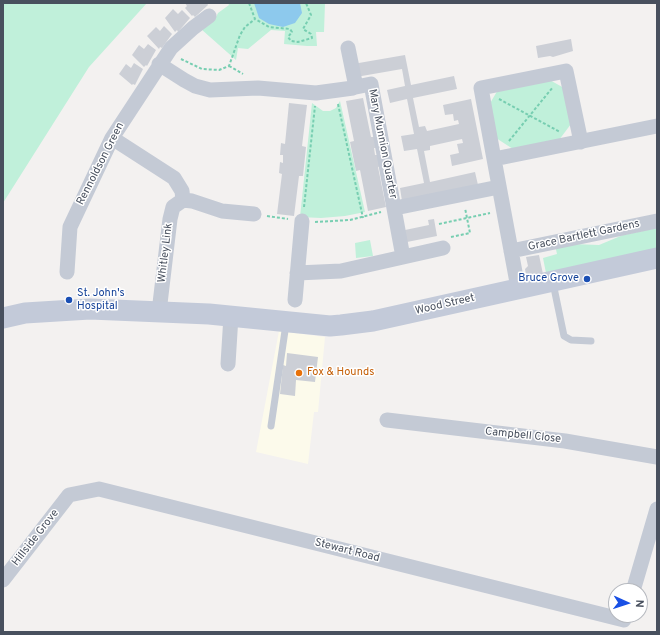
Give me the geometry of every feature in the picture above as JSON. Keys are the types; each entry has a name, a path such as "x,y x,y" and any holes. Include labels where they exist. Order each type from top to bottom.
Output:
{"main road":[{"name":"Wood Street","path":"3,318 25,313 62,310 159,312 231,316 330,326 355,324 657,258"}],"street":[{"name":"Rennoldson Green","path":"67,272 70,227 112,138 163,67 182,37 209,16"},
{"name":"Mary Munnion Quarter","path":"348,48 356,87 371,84 384,162 395,208 403,257"},
{"path":"163,67 196,86 210,90 258,88 316,93 353,88"},
{"path":"518,288 481,88 566,71 581,142"},
{"path":"494,158 657,126"},
{"path":"112,138 174,178 182,191 183,200 197,202 217,209 254,214"},
{"name":"Mary Munnion Quarter","path":"395,208 499,187"},
{"name":"Whitley Link","path":"159,312 170,219 173,207 183,200"},
{"path":"295,300 302,221"},
{"name":"Grace Bartlett Gardens","path":"511,251 657,221"},
{"path":"297,273 341,271 403,257 446,243"},
{"path":"228,364 231,316"},
{"name":"Campbell Close","path":"388,420 565,441 657,457"},
{"name":"Stewart Road","path":"69,496 99,489 608,618"},
{"name":"Hillside Grove","path":"3,580 69,496"},
{"path":"634,583 657,508"}],"lane":[{"path":"553,280 564,336 571,340 591,341"},
{"path":"271,426 287,322"}],"path":[{"path":"250,3 255,19 269,27 290,29 292,32 288,37 291,41 298,42 306,41 312,38 311,34 303,29 311,15 306,3"},
{"path":"163,67 182,58 202,69 219,70 229,66 240,35 255,19"},
{"path":"229,66 242,74"},
{"path":"494,158 566,71"},
{"path":"481,88 530,116 581,142"},
{"path":"336,91 363,218"},
{"path":"302,221 316,93"},
{"path":"446,243 470,233 463,194"},
{"path":"254,214 302,221 327,222 363,218 395,208"},
{"path":"439,224 503,211"}],"shaded area":[{"path":"279,331 325,337 318,412 314,412 308,464 256,452"}],"green space":[{"path":"3,3 147,3 89,67 3,203"},
{"path":"228,3 325,3 324,32 316,32 317,46 307,46 284,44 285,31 271,30 248,49 238,48 236,60 201,29 215,19 218,13 229,5"},
{"path":"548,79 564,88 571,124 559,140 513,149 496,138 489,105 499,88"},
{"path":"340,101 365,212 345,216 321,218 300,217 312,103 323,111 330,111 336,108"},
{"path":"657,228 657,249 546,273 543,258 557,254 555,245 599,245 623,235"},
{"path":"370,240 373,256 356,258 355,243"}],"water":[{"path":"254,3 300,3 302,13 295,23 283,27 269,24 259,18"}],"building":[{"path":"185,3 207,3 208,5 195,17 193,15 192,16 185,8 187,6"},
{"path":"173,9 178,14 182,10 190,18 178,32 177,30 175,32 165,18"},
{"path":"164,26 172,34 162,48 160,47 159,49 147,36 156,27 160,31"},
{"path":"571,39 573,51 553,57 538,58 536,46"},
{"path":"148,44 156,50 147,66 146,65 144,67 132,55 139,45 144,49"},
{"path":"405,55 411,85 454,76 457,89 413,98 419,127 425,126 427,131 459,124 458,120 454,121 453,114 445,115 443,105 471,99 483,159 452,166 450,155 459,153 457,144 463,143 462,139 430,146 430,150 424,151 430,182 475,172 478,185 402,201 400,188 424,183 417,149 404,151 401,136 414,134 407,99 390,103 387,90 405,86 402,69 356,77 353,64"},
{"path":"134,63 143,69 135,85 132,85 119,74 126,64 131,68"},
{"path":"363,98 371,137 374,137 376,148 374,148 375,155 378,155 381,166 378,167 386,207 368,211 360,170 356,171 350,142 354,141 346,101"},
{"path":"289,103 307,105 302,146 306,147 303,176 299,176 294,216 277,214 282,174 279,173 280,162 283,163 283,155 280,155 281,143 285,144"},
{"path":"434,219 437,236 407,242 405,230 429,225 428,220"},
{"path":"539,255 543,274 528,277 525,269 528,266 526,257"},
{"name":"Fox & Hounds","path":"287,353 318,357 315,382 296,380 295,396 280,394 283,365 286,366"}],"place":[{"name":"Bruce Grove","path":"587,279"},
{"name":"St. John's Hospital","path":"69,300"},
{"name":"Fox & Hounds","path":"299,373"}]}
